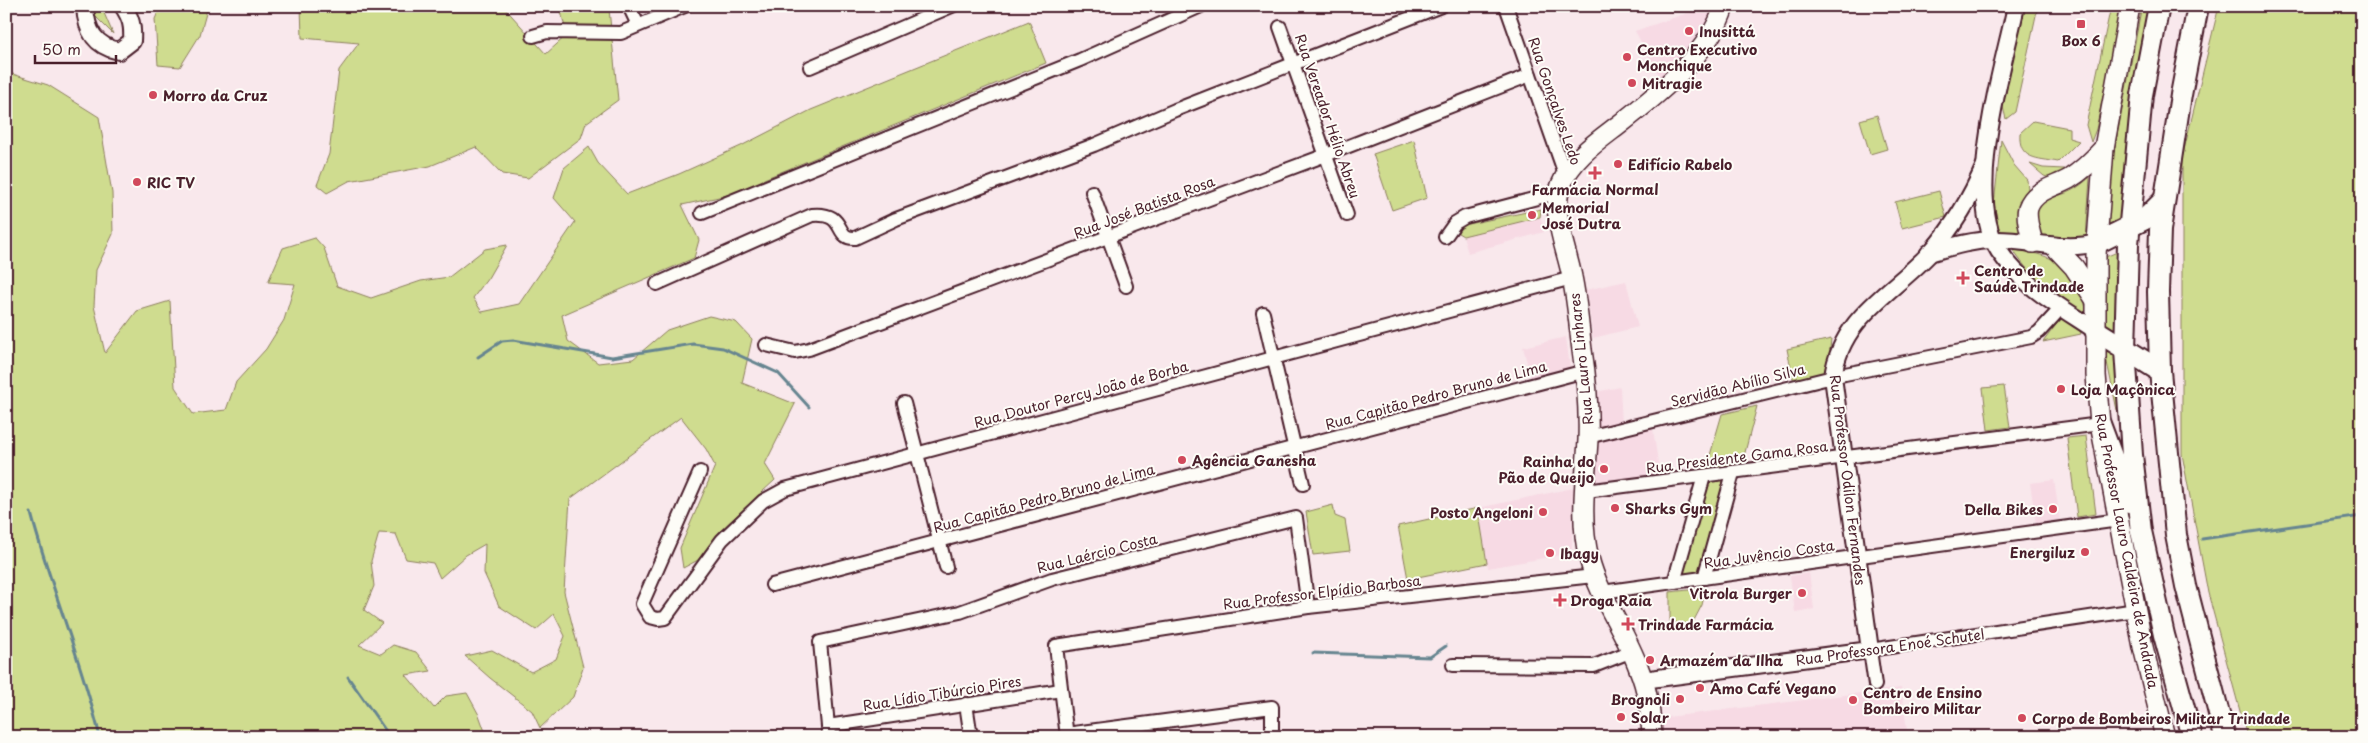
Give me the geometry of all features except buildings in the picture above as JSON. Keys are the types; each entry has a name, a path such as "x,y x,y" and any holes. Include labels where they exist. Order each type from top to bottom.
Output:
{"main road":[{"path":"1563,185 1573,166 1594,144 1641,108 1676,76 1715,29 1724,6"},
{"name":"Rua Professor Lauro Caldeira de Andrada","path":"2130,6 2104,148 2097,243 2095,330 2100,424 2136,610 2165,737"},
{"path":"2159,6 2142,95 2129,228 2125,350 2132,455 2141,531 2164,635 2192,737"},
{"path":"2198,6 2181,95 2160,230 2158,292 2160,372 2176,535 2186,586 2225,737"},
{"path":"2033,243 2028,208 2035,198 2090,163 2104,148"},
{"name":"Rua Lauro Linhares","path":"1563,185 1559,224 1572,278 1585,371 1588,437 1585,532 1598,584 1632,651 1643,680 1649,702 1652,737"},
{"path":"2097,243 2129,228 2154,212 2164,200"},
{"path":"2055,247 2074,267 2096,301"},
{"path":"2095,330 2160,372"},
{"path":"2100,424 2141,531"}],"street":[{"path":"85,6 85,16 98,44 119,51 132,41 133,29 130,17 123,6"},
{"path":"629,6 638,25"},
{"path":"533,36 546,32 615,34 684,6"},
{"path":"810,67 952,6"},
{"path":"702,213 1092,55 1202,6"},
{"path":"657,284 812,215 826,214 836,220 844,235 849,238 855,238 896,219 1102,142 1175,110 1441,6"},
{"name":"Rua Gonçalves Ledo","path":"1506,6 1530,75 1563,185"},
{"path":"2016,6 1992,119 1985,165 1985,209 1993,240 1999,251 2021,276 2061,308 2095,330"},
{"name":"Rua Vereador Hélio Abreu","path":"1280,27 1347,215"},
{"name":"Rua José Batista Rosa","path":"766,345 795,352 809,350 1326,155 1530,75"},
{"name":"Rua Professor Odilon Fernandes","path":"1875,685 1833,378 1838,351 1850,330 1884,294 1930,253 1966,207 1985,165"},
{"path":"1445,236 1455,223 1465,217 1563,185"},
{"path":"1092,192 1126,286"},
{"name":"Rua Professor Odilon Fernandes","path":"1930,253 1978,240 2033,243 2055,247 2083,247 2097,243"},
{"name":"Rua Doutor Percy João de Borba","path":"700,472 644,597 642,604 650,616 665,618 672,612 699,569 722,540 752,510 775,493 1273,357 1572,278"},
{"name":"Servidão Abílio Silva","path":"1588,437 1833,378 2031,337 2039,332 2061,308"},
{"path":"1263,314 1303,484"},
{"name":"Rua Capitão Pedro Bruno de Lima","path":"772,585 1585,371"},
{"path":"904,403 946,567"},
{"name":"Rua Presidente Gama Rosa","path":"1586,491 2100,424"},
{"path":"1704,578 1732,473"},
{"path":"1674,582 1704,476"},
{"name":"Rua Laércio Costa","path":"828,731 820,642 960,612 1052,579 1296,518 1308,606"},
{"name":"Rua Juvêncio Costa","path":"1598,584 1674,582 2119,520"},
{"name":"Rua Professor Elpídio Barbosa","path":"1061,690 1056,646 1308,606 1598,584"},
{"name":"Rua Professora Enoé Schutel","path":"1643,680 1870,650 2136,610"},
{"path":"1453,665 1594,666 1632,651"},
{"path":"1061,690 1067,736 1272,707 1272,737"},
{"name":"Rua Lídio Tibúrcio Pires","path":"828,731 966,704 1061,690"},
{"path":"966,704 971,737"}],"shaded area":[{"path":"1708,6 1714,6 1701,31 1661,79 1635,31"},
{"path":"1540,217 1544,232 1468,253 1463,236"},
{"path":"1626,281 1638,327 1593,338 1586,290"},
{"path":"1566,337 1570,368 1531,378 1523,347"},
{"path":"1620,387 1622,424 1595,430 1596,392"},
{"path":"1653,429 1660,476 1588,487 1591,442"},
{"path":"2054,480 2060,520 2036,524 2030,483"},
{"name":"Posto Angeloni","path":"1573,488 1572,553 1488,568 1478,508"},
{"name":"Vitrola Burger","path":"1809,573 1814,609 1795,612 1790,576"},
{"name":"Centro de Ensino Bombeiro Militar","path":"1901,688 1908,737 1661,737 1660,718"}],"green space":[{"path":"92,6 101,6 113,34 96,17"},
{"path":"161,6 208,6 200,35 180,67 158,65 155,19"},
{"path":"301,6 503,6 546,54 567,35 560,8 605,6 609,9 618,100 586,123 581,138 528,178 502,174 476,147 430,166 349,181 327,193 317,185 329,154 339,70 359,43 302,38"},
{"path":"2024,6 2038,6 2015,112 2006,119 2003,107"},
{"path":"2111,6 2122,6 2096,129 2091,142 2086,125"},
{"path":"2142,6 2157,6 2124,220 2105,230 2112,162"},
{"path":"2219,6 2362,6 2362,737 2247,737 2208,593 2182,454 2182,158"},
{"path":"1029,21 1046,63 764,179 751,190 682,205 699,240 694,258 562,315 568,341 598,363 633,359 667,330 709,316 736,322 752,339 742,383 795,404 765,464 775,480 720,531 698,560 683,568 680,548 715,466 706,449 681,417 570,499 564,592 583,667 573,697 540,728 532,711 465,656 492,650 531,672 556,659 565,636 554,614 536,630 499,606 484,573 485,544 466,555 440,578 433,563 406,559 396,534 379,533 371,561 374,586 364,610 382,623 359,645 381,654 393,645 416,652 431,671 406,675 434,708 446,696 467,693 479,715 487,737 6,737 6,72 48,85 99,117 112,193 113,234 96,270 94,306 105,353 137,311 170,301 175,387 193,414 226,410 236,382 266,349 284,320 295,284 268,282 283,248 315,238 324,248 337,286 371,298 421,281 449,277 485,249 507,245 488,278 473,298 482,312 519,304 575,222 554,198 564,168 589,147 598,163 627,194 679,174 741,146 811,110"},
{"path":"1877,115 1887,149 1870,154 1860,120"},
{"path":"2033,121 2069,128 2069,138 2079,141 2058,162 2030,156 2022,148 2020,133"},
{"path":"1414,140 1427,198 1392,210 1373,154"},
{"path":"2001,140 2014,165 2027,180 2028,189 2018,223 2021,236 2000,234 1994,204"},
{"path":"2030,164 2043,168 2064,169 2066,172 2054,179 2044,176"},
{"path":"2090,177 2086,239 2053,241 2038,232 2033,214 2047,197 2070,191"},
{"path":"1939,191 1946,217 1902,228 1895,202"},
{"path":"1541,209 1540,217 1463,236 1458,233 1459,226"},
{"path":"2013,250 2044,256 2065,267 2079,287 2088,317 2038,280"},
{"path":"2122,250 2119,332 2101,321 2103,258"},
{"path":"2061,318 2079,327 2081,334 2043,342"},
{"path":"1831,339 1827,377 1794,383 1787,349"},
{"path":"2105,339 2123,350 2129,468 2107,362"},
{"path":"2004,386 2010,427 1988,430 1983,388"},
{"path":"1757,406 1742,464 1706,469 1722,414"},
{"path":"2086,436 2096,514 2077,517 2067,438"},
{"path":"1728,479 1701,573 1679,576 1706,481"},
{"path":"1333,505 1335,516 1345,520 1350,551 1313,555 1306,512"},
{"path":"1478,508 1487,563 1408,579 1398,526"},
{"path":"1706,588 1702,605 1692,624 1670,622 1670,592"}],"waterway":[{"path":"478,357 502,341 513,340 612,357 693,344 723,348 778,373 809,407"},
{"path":"31,513 93,709 100,737"},
{"path":"2202,539 2362,516"},
{"path":"1313,653 1430,657 1446,646"},
{"path":"348,677 390,737"}],"place":[{"name":"Box 6","path":"2081,24"},
{"name":"Inusittá","path":"1689,31"},
{"name":"Centro Executivo Monchique","path":"1627,57"},
{"name":"Mitragie","path":"1632,83"},
{"name":"Morro da Cruz","path":"153,95"},
{"name":"Edifício Rabelo","path":"1618,164"},
{"name":"Farmácia Normal","path":"1595,173"},
{"name":"RIC TV","path":"137,182"},
{"name":"Memorial José Dutra","path":"1532,215"},
{"name":"Centro de Saúde Trindade","path":"1963,278"},
{"name":"Loja Maçônica","path":"2061,389"},
{"name":"Agência Ganesha","path":"1182,460"},
{"name":"Rainha do Pão de Queijo","path":"1604,469"},
{"name":"Sharks Gym","path":"1615,508"},
{"name":"Della Bikes","path":"2053,509"},
{"name":"Posto Angeloni","path":"1543,512"},
{"name":"Energiluz","path":"2085,552"},
{"name":"Ibagy","path":"1550,553"},
{"name":"Vitrola Burger","path":"1802,593"},
{"name":"Droga Raia","path":"1560,600"},
{"name":"Trindade Farmácia","path":"1628,624"},
{"name":"Armazém da Ilha","path":"1650,660"},
{"name":"Amo Café Vegano","path":"1700,688"},
{"name":"Brognoli","path":"1680,699"},
{"name":"Centro de Ensino Bombeiro Militar","path":"1853,700"},
{"name":"Solar","path":"1621,717"},
{"name":"Corpo de Bombeiros Militar Trindade","path":"2022,718"}]}
